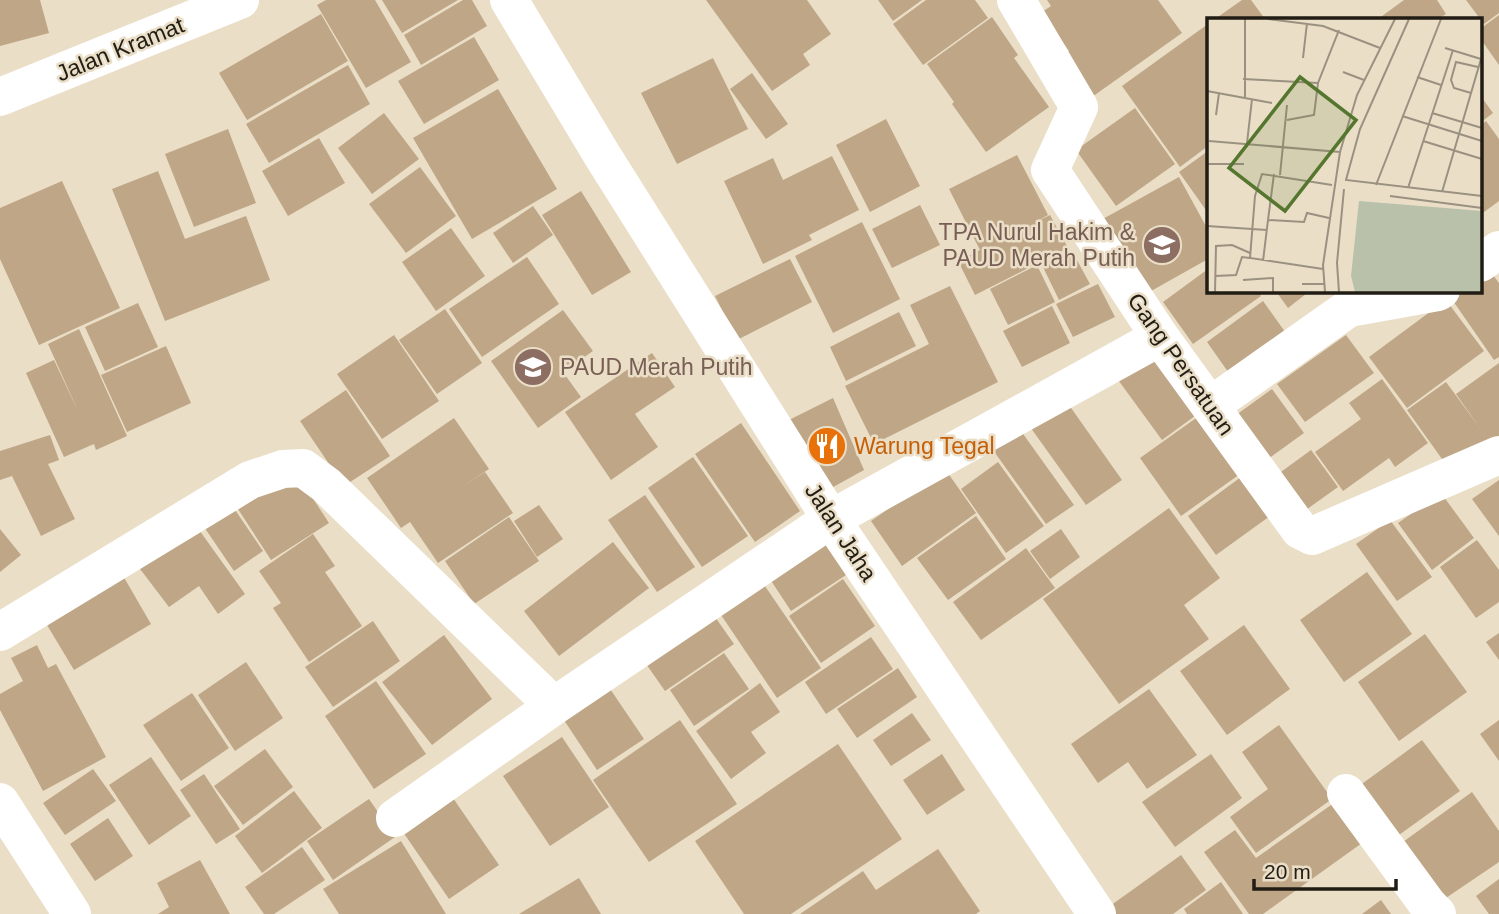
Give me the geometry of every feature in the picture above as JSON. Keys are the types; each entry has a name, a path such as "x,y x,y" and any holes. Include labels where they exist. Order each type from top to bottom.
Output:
{"street":[{"name":"Jalan Kramat","path":"0,97 240,0"},
{"name":"Jalan Jaha","path":"509,0 602,155 831,519 1097,914"},
{"name":"Gang Persatuan","path":"1016,0 1079,107 1050,170 1160,337 1300,530 1312,536 1499,456"},
{"path":"1482,262 1499,250"},
{"path":"1210,406 1349,308 1431,292"},
{"path":"395,818 554,706 831,519 1160,337"},
{"path":"0,632 250,480 283,469 303,468 326,485 554,706"},
{"path":"1346,793 1437,914"},
{"path":"0,802 72,914"}],"building":[{"path":"0,0 40,0 49,33 0,46"},
{"path":"326,0 375,0 411,62 366,88 317,5"},
{"path":"382,0 458,0 402,33"},
{"path":"463,0 472,0 487,26 421,65 404,35"},
{"path":"706,0 807,0 831,34 803,54 810,65 772,91"},
{"path":"878,0 922,0 893,21"},
{"path":"926,0 975,0 988,18 923,65 893,24"},
{"path":"1047,0 1158,0 1182,33 1092,97 1062,56 1069,51 1042,12 1051,6"},
{"path":"1242,0 1251,0 1264,18 1216,18"},
{"path":"1404,0 1437,0 1446,14 1440,18 1379,18"},
{"path":"1466,0 1499,0 1499,13 1484,24"},
{"path":"321,14 348,61 247,120 219,73"},
{"path":"1499,15 1499,65 1482,41 1482,28"},
{"path":"992,17 1018,55 1014,58 1049,107 986,152 927,64"},
{"path":"1207,25 1207,147 1180,167 1122,86"},
{"path":"474,37 499,80 424,124 398,81"},
{"path":"713,58 748,129 677,164 641,93"},
{"path":"348,65 370,104 269,163 246,124"},
{"path":"752,73 788,124 766,139 730,89"},
{"path":"498,89 557,189 472,239 413,138"},
{"path":"1482,98 1493,113 1482,121"},
{"path":"1135,108 1175,164 1116,206 1076,150"},
{"path":"384,113 419,159 372,194 338,148"},
{"path":"886,119 920,186 870,212 836,145"},
{"path":"1486,121 1499,139 1499,201 1482,214 1482,124"},
{"path":"228,129 256,203 194,227 165,154"},
{"path":"319,138 345,183 288,216 262,171"},
{"path":"1207,152 1207,212 1179,172"},
{"path":"1017,155 1048,215 1034,223 1050,215 1068,248 975,295 958,261 980,250 949,189"},
{"path":"832,156 859,210 809,235 812,240 763,264 724,181 773,158 783,180"},
{"path":"420,167 456,216 406,253 369,204"},
{"path":"158,171 185,239 246,216 270,280 165,321 112,189"},
{"name":"TPA Nurul Hakim & PAUD Merah Putih","path":"1179,177 1207,228 1207,260 1144,295 1101,220"},
{"path":"62,181 120,308 39,345 0,259 0,208"},
{"path":"581,191 631,272 592,295 542,215"},
{"path":"920,205 940,245 892,268 872,229"},
{"path":"533,206 553,235 513,263 493,233"},
{"path":"862,222 900,299 833,333 795,256"},
{"path":"451,228 485,276 436,311 402,262"},
{"path":"1072,251 1090,284 1059,300 1042,265"},
{"path":"527,257 559,304 482,357 449,309"},
{"path":"790,259 812,302 737,340 715,296"},
{"path":"1037,265 1055,302 1008,325 990,289"},
{"path":"1207,270 1207,292 1258,292 1261,296 1193,344 1163,302"},
{"path":"1490,271 1499,283 1499,357 1494,360 1451,298 1459,292 1482,292 1482,277"},
{"path":"1098,284 1115,317 1073,337 1056,304"},
{"path":"950,286 998,382 874,444 845,386 929,344 910,305"},
{"path":"1276,292 1308,292 1288,308"},
{"path":"1446,300 1484,351 1407,408 1369,357"},
{"path":"1263,301 1288,336 1231,376 1207,342"},
{"path":"138,303 158,347 105,371 85,327"},
{"path":"1052,306 1070,343 1022,367 1003,331"},
{"path":"445,309 482,363 437,394 399,340"},
{"name":"PAUD Merah Putih","path":"563,310 593,351 563,372 581,397 538,428 491,361"},
{"path":"899,312 916,346 846,381 830,347"},
{"path":"79,329 127,436 96,450 94,444 64,457 26,373 54,360 79,413 48,344"},
{"path":"394,335 439,401 382,439 337,374"},
{"path":"1346,335 1374,373 1305,422 1277,384"},
{"path":"166,346 191,403 127,432 101,375"},
{"path":"1150,347 1199,413 1162,440 1113,373"},
{"path":"652,353 675,387 635,414 658,447 611,480 565,412"},
{"path":"1499,363 1499,442 1452,473 1407,410 1446,382 1480,428 1456,394"},
{"path":"1382,379 1428,443 1395,467 1389,458 1343,491 1315,452 1361,419 1349,403"},
{"path":"1272,389 1304,433 1268,459 1236,415"},
{"path":"346,390 390,456 344,486 300,421"},
{"name":"Warung Tegal","path":"833,398 864,470 826,491 787,421"},
{"path":"1064,398 1122,480 1086,505 1028,424"},
{"path":"1199,416 1240,474 1181,516 1140,458"},
{"path":"454,418 489,469 460,488 485,472 513,513 438,563 410,522 401,528 367,478"},
{"path":"741,423 800,511 755,542 695,454"},
{"path":"1021,431 1074,505 1046,524 993,450"},
{"path":"50,435 59,460 48,464 75,519 41,536 12,476 0,480 0,451"},
{"path":"1311,450 1338,487 1296,517 1270,480"},
{"path":"693,457 748,536 702,567 648,488"},
{"path":"998,462 1044,526 1006,553 961,489"},
{"path":"945,469 976,513 902,566 871,521"},
{"path":"295,471 329,523 271,560 238,509"},
{"path":"1241,477 1270,516 1216,555 1188,516"},
{"path":"1499,480 1499,536 1472,499"},
{"path":"1441,493 1474,538 1432,570 1398,523"},
{"path":"645,495 695,567 657,592 608,520"},
{"path":"229,501 263,551 234,571 200,521"},
{"path":"539,505 563,539 537,557 514,521"},
{"path":"1169,508 1220,578 1184,605 1209,639 1119,704 1043,599"},
{"path":"976,516 1006,559 948,600 917,558"},
{"path":"509,517 539,561 474,604 445,561"},
{"path":"192,520 245,594 218,614 199,586 169,607 137,565"},
{"path":"1390,520 1432,577 1397,601 1356,544"},
{"path":"0,529 21,555 0,572"},
{"path":"1061,529 1080,557 1050,579 1030,551"},
{"path":"313,534 335,566 325,572 362,626 309,662 273,608 281,603 259,571"},
{"path":"820,537 846,575 791,611 766,573"},
{"path":"1477,540 1499,570 1499,602 1476,618 1440,567"},
{"path":"613,542 649,588 559,656 524,611"},
{"path":"1026,548 1055,588 981,640 953,602"},
{"path":"1367,572 1412,634 1344,682 1300,620"},
{"path":"756,573 821,668 777,698 713,603"},
{"path":"122,574 151,624 74,670 44,620"},
{"path":"843,579 875,626 821,663 789,616"},
{"path":"713,614 734,644 665,691 644,661"},
{"path":"373,621 400,661 333,707 305,667"},
{"path":"1244,625 1290,689 1227,735 1180,671"},
{"path":"1499,633 1499,660 1486,642"},
{"path":"1425,634 1467,692 1399,741 1358,682"},
{"path":"444,635 492,699 432,745 382,682"},
{"path":"871,637 893,669 826,714 805,682"},
{"path":"37,645 48,668 56,664 106,757 43,791 0,710 0,694 23,681 11,658"},
{"path":"724,653 749,689 694,726 670,690"},
{"path":"246,662 283,718 235,751 198,695"},
{"path":"898,668 917,697 857,738 837,709"},
{"path":"602,677 644,739 597,770 556,708"},
{"path":"376,681 426,754 374,789 325,716"},
{"path":"760,683 780,712 751,732 766,753 731,779 696,731"},
{"path":"1149,689 1197,755 1147,789 1128,762 1098,783 1071,744"},
{"path":"192,693 229,748 181,781 143,725"},
{"path":"912,713 931,740 891,766 873,740"},
{"path":"680,720 737,804 649,862 593,780"},
{"path":"1499,720 1499,761 1480,734"},
{"path":"1279,725 1332,799 1256,853 1230,817 1268,789 1242,752"},
{"path":"562,737 609,807 550,846 503,776"},
{"path":"1422,740 1460,791 1392,840 1355,789"},
{"path":"838,744 902,839 791,914 744,914 695,841"},
{"path":"265,749 293,787 243,825 214,786"},
{"path":"942,754 965,790 927,815 903,780"},
{"path":"1211,754 1242,798 1175,847 1142,802"},
{"path":"151,757 191,816 149,845 109,785"},
{"path":"93,769 116,801 65,835 43,803"},
{"path":"204,774 240,829 216,844 180,790"},
{"path":"294,791 322,828 262,873 235,836"},
{"path":"1472,792 1499,831 1499,862 1437,904 1396,847"},
{"path":"453,798 499,865 449,899 403,832"},
{"path":"1341,798 1369,838 1263,914 1249,914 1204,852 1235,830 1256,858"},
{"path":"369,799 395,837 333,880 307,841"},
{"path":"108,818 133,856 95,881 70,844"},
{"path":"401,841 446,914 339,914 323,889"},
{"path":"302,847 325,880 274,914 264,914 245,887"},
{"path":"938,849 980,911 976,914 800,914 863,871 876,890"},
{"path":"1181,855 1206,890 1173,914 1115,914 1110,906"},
{"path":"200,860 230,914 158,914 169,907 157,883"},
{"path":"579,878 601,914 519,914"},
{"path":"1499,879 1499,914 1489,914 1476,896"},
{"path":"1221,882 1243,914 1187,914 1184,909"},
{"path":"1381,900 1391,914 1362,914"}],"place":[{"name":"TPA Nurul Hakim & PAUD Merah Putih","path":"1162,245"},
{"name":"PAUD Merah Putih","path":"533,367"},
{"name":"Warung Tegal","path":"827,446"}]}
